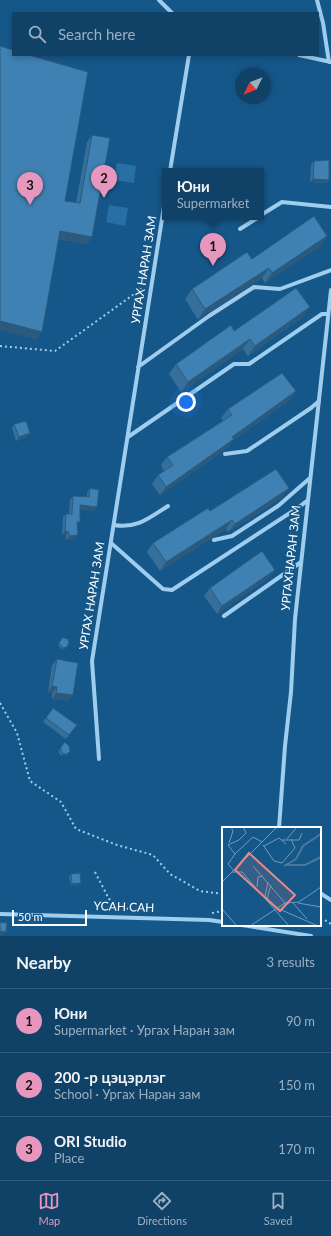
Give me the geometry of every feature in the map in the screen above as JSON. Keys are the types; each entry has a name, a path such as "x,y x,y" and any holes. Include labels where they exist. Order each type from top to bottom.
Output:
{"street":[{"path":"159,0 171,12"},
{"path":"303,56 330,62 317,0"},
{"path":"170,168 189,56"},
{"path":"264,213 282,202 331,207"},
{"name":"УРГАХ НАРАН ЗАМ","path":"99,759 92,661 162,219"},
{"path":"240,229 254,220"},
{"path":"138,367 209,316 254,287 280,289 331,270"},
{"name":"УРГАХНАРАН ЗАМ","path":"279,827 285,746 291,692 294,619 331,290"},
{"path":"128,437 234,364 249,364 322,314 328,314"},
{"path":"225,454 247,451 311,408 319,400"},
{"path":"214,540 232,536 278,506 310,477"},
{"path":"111,543 163,589 172,590 308,500"},
{"path":"114,525 134,525 143,522 168,506"},
{"path":"224,616 301,562"},
{"path":"321,894 331,900"},
{"name":"ҮСАН САН","path":"0,914 209,920 222,922"},
{"path":"248,926 311,936"}],"path":[{"path":"0,346 55,351 152,282"},
{"path":"0,702 17,733 30,781 61,802 76,829 117,845 153,855 170,874 200,890 222,894"},
{"path":"95,872 109,899 145,918"},
{"path":"321,919 331,924"}],"shaded area":[{"path":"117,163 136,166 134,183 114,180"},
{"path":"109,205 128,208 125,226 106,222"}],"building":[{"path":"0,46 12,50 12,56 32,56 88,72 65,201 80,203 92,135 110,138 92,237 60,231 42,332 0,321"},
{"path":"329,160 329,180 313,179 314,161"},
{"path":"314,216 327,236 272,273 269,268 205,309 192,289 247,252 252,259"},
{"path":"296,288 310,307 255,346 250,339 188,382 176,364 231,325 234,331"},
{"path":"282,373 296,391 232,437 234,439 166,487 158,475 173,465 167,457 232,415 228,409"},
{"path":"26,421 30,433 19,437 14,424"},
{"path":"276,469 289,488 288,489 235,524 232,520 166,562 153,543 208,508 210,511"},
{"path":"90,488 99,490 97,507 80,505 80,522 77,522 78,535 69,536 69,532 65,531 66,514 72,514 73,496 89,497"},
{"path":"262,551 275,570 222,606 210,588"},
{"path":"62,638 68,639 69,643 67,647 63,648 59,643"},
{"path":"57,659 78,663 73,695 56,693 57,687 52,686"},
{"path":"53,708 77,725 69,735 46,718"},
{"path":"65,742 69,746 70,751 67,754 63,754 61,747"},
{"path":"80,873 81,883 72,884 71,874"},
{"path":"0,922 7,923 6,932 0,931"}],"place":[{"name":"200 -р цэцэрлэг","path":"104,198"},
{"name":"ORI Studio","path":"30,205"},
{"name":"Юни","path":"213,266"}]}
